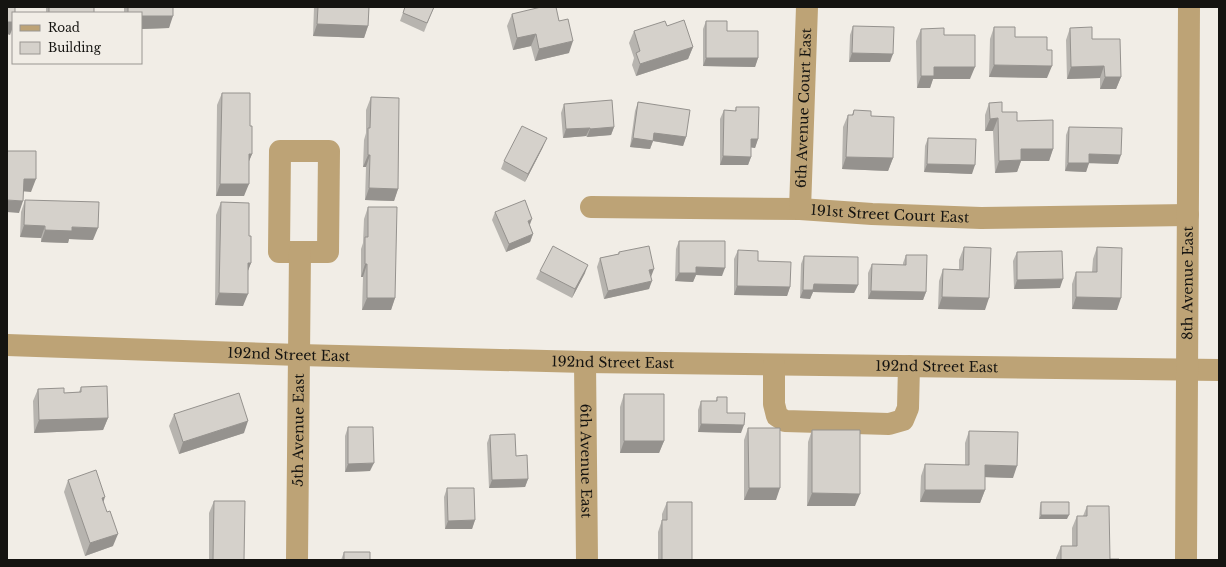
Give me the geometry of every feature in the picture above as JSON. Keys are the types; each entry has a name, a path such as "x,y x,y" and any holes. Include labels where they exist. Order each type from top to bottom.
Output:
{"street":[{"name":"6th Avenue Court East","path":"800,209 807,7"},
{"name":"8th Avenue East","path":"1186,560 1189,7"},
{"path":"280,151 328,151 328,252 300,252 279,252 280,151"},
{"name":"191st Street Court East","path":"592,207 800,209 872,214 981,218 1188,215"},
{"name":"5th Avenue East","path":"297,560 300,252"},
{"name":"192nd Street East","path":"7,345 299,355 585,362 1219,370"},
{"name":"6th Avenue East","path":"585,362 587,560"},
{"path":"774,365 774,404 777,416 785,421 889,424 903,420 908,408 909,366"}],"building":[{"path":"7,7 15,7 15,12 12,12 12,22 7,22"},
{"path":"49,7 94,7 94,12 49,12"},
{"path":"128,7 173,7 173,16 142,16 142,12 128,12"},
{"path":"318,7 369,7 368,26 317,24"},
{"path":"405,7 434,7 427,23 403,13"},
{"path":"541,7 556,7 559,21 568,19 573,41 539,49 536,34 517,38 512,14"},
{"path":"684,20 693,47 640,64 636,53 640,51 634,31 665,21 667,26"},
{"path":"706,21 727,21 727,31 758,31 758,58 706,58"},
{"path":"853,26 894,27 893,54 852,53"},
{"path":"994,27 1015,27 1015,37 1047,37 1047,50 1052,50 1052,66 994,65"},
{"path":"1092,27 1092,39 1120,39 1121,77 1105,77 1104,66 1071,67 1070,28"},
{"path":"944,28 944,35 975,35 975,67 934,67 934,76 921,76 921,29"},
{"path":"222,93 250,93 252,154 249,154 249,184 220,184"},
{"path":"371,97 399,98 398,189 369,188 370,155 368,155 368,128 370,128"},
{"path":"612,100 614,127 566,129 564,104"},
{"path":"638,102 690,110 686,137 654,133 653,141 633,138"},
{"path":"1002,102 1002,112 1017,112 1017,121 1053,120 1053,149 1021,149 1021,160 999,161 998,118 990,119 989,103"},
{"path":"736,107 759,107 758,139 751,139 751,157 723,156 724,110 736,111"},
{"path":"854,110 871,111 871,116 894,117 893,158 846,157 848,115 853,115"},
{"path":"522,126 547,138 528,174 504,161"},
{"path":"1069,127 1122,128 1121,155 1089,154 1089,163 1068,163"},
{"path":"928,138 976,139 975,165 927,164"},
{"path":"7,151 36,151 36,179 24,179 23,201 7,200"},
{"path":"25,200 99,202 98,228 72,227 72,231 45,230 45,226 24,225"},
{"path":"525,200 532,219 528,221 533,234 509,244 495,212"},
{"path":"221,202 249,203 251,263 248,263 248,294 219,293"},
{"path":"368,207 397,207 395,298 367,298 365,237 368,237"},
{"path":"679,241 725,241 725,268 696,267 696,273 679,273"},
{"path":"553,246 588,265 575,289 540,271"},
{"path":"649,246 654,269 649,270 652,281 608,291 600,258 619,254 619,252"},
{"path":"964,247 991,248 989,298 942,297 943,269 963,270"},
{"path":"1097,247 1122,248 1121,298 1076,297 1076,272 1097,272"},
{"path":"738,250 758,251 758,261 791,262 790,287 737,286"},
{"path":"1062,251 1063,279 1017,280 1017,252"},
{"path":"906,255 927,255 926,292 871,291 872,264 906,265"},
{"path":"804,256 858,257 858,285 814,284 813,290 803,290"},
{"path":"107,386 108,418 39,420 38,389 64,388 64,393 81,392 81,387"},
{"path":"239,393 248,421 183,442 174,414"},
{"path":"624,394 664,394 664,441 624,441"},
{"path":"717,397 727,397 727,413 745,413 744,425 701,424 701,401 717,401"},
{"path":"348,427 373,427 374,463 348,464"},
{"path":"748,428 780,428 780,488 749,488"},
{"path":"812,430 860,430 860,494 812,493"},
{"path":"969,431 1018,432 1017,466 985,465 985,490 925,490 925,464 969,465"},
{"path":"515,434 516,456 527,455 528,479 492,480 490,435"},
{"path":"96,470 105,497 102,498 107,512 110,511 118,534 90,543 68,480"},
{"path":"447,488 474,488 475,520 448,521"},
{"path":"214,501 245,501 244,560 213,560"},
{"path":"667,502 692,502 692,560 662,560 662,520 667,520"},
{"path":"1041,502 1069,502 1069,515 1041,515"},
{"path":"1087,506 1109,506 1110,559 1119,560 1061,560 1061,546 1077,546 1077,516 1087,516"},
{"path":"344,552 370,552 370,560 344,560"}]}
